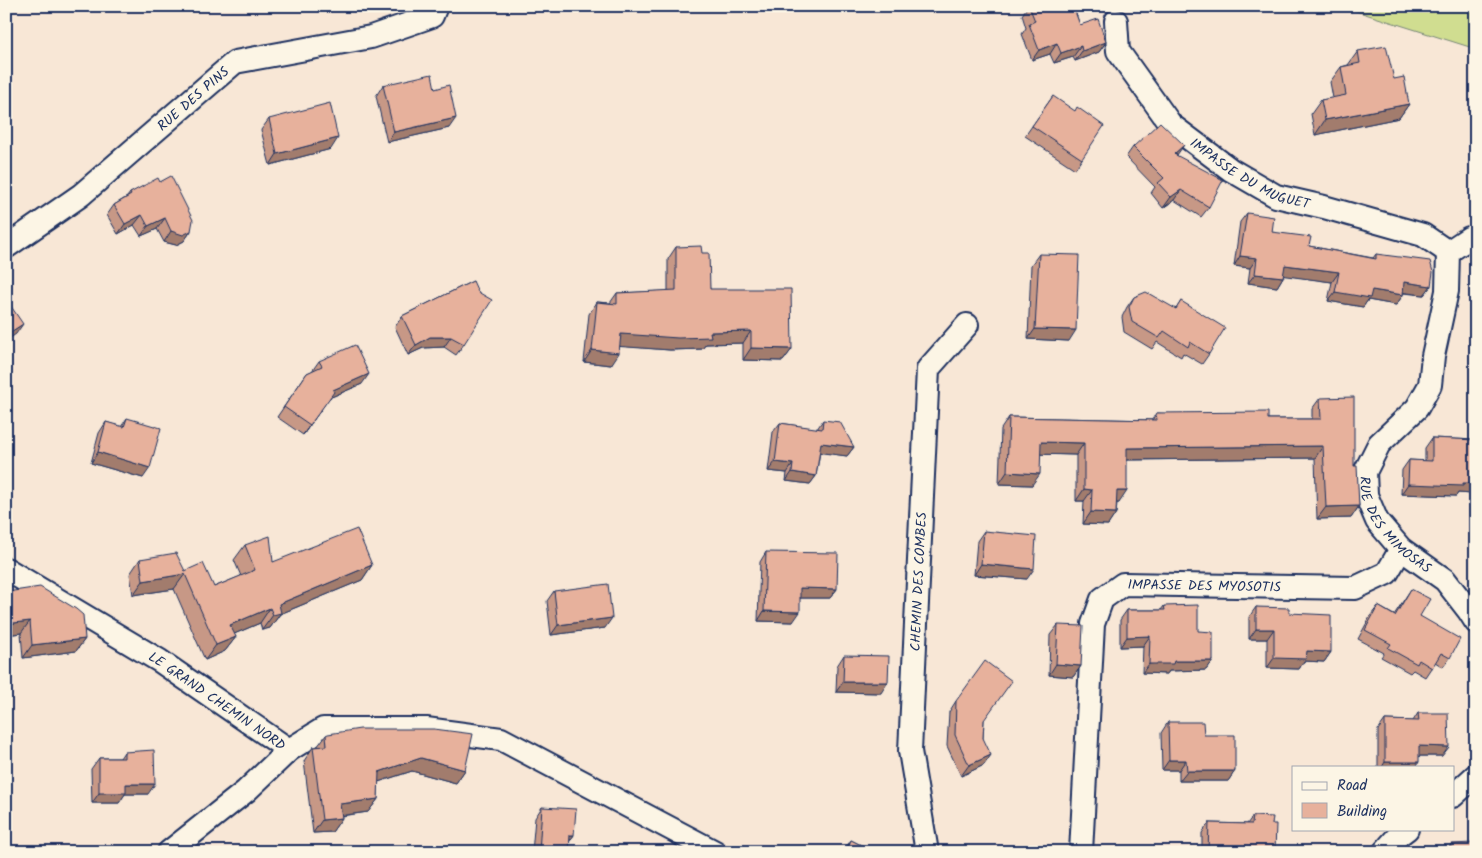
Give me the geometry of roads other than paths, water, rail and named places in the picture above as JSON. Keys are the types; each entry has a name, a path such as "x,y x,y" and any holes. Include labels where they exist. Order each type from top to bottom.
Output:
{"street":[{"name":"RUE DES PINS","path":"6,247 81,195 235,62 371,37 432,16 436,6"},
{"name":"IMPASSE DU MUGUET","path":"1116,21 1118,51 1171,125 1231,170 1276,196 1324,207 1423,235 1448,252"},
{"path":"1448,252 1469,238 1476,237"},
{"name":"RUE DES MIMOSAS","path":"1448,252 1447,291 1433,356 1430,385 1417,408 1379,444 1365,472 1366,495 1377,521 1401,549 1445,580 1476,622"},
{"name":"CHEMIN DES COMBES","path":"926,852 910,751 928,369 967,325"},
{"name":"IMPASSE DES MYOSOTIS","path":"1081,852 1093,624 1102,599 1123,584 1355,588 1387,572 1401,549"},
{"name":"LE GRAND CHEMIN NORD","path":"6,569 160,661 290,750 323,729 426,728 501,739 715,852"},
{"path":"169,852 246,791 290,750"},
{"path":"1454,795 1476,775"},
{"path":"1384,852 1406,830"}]}
